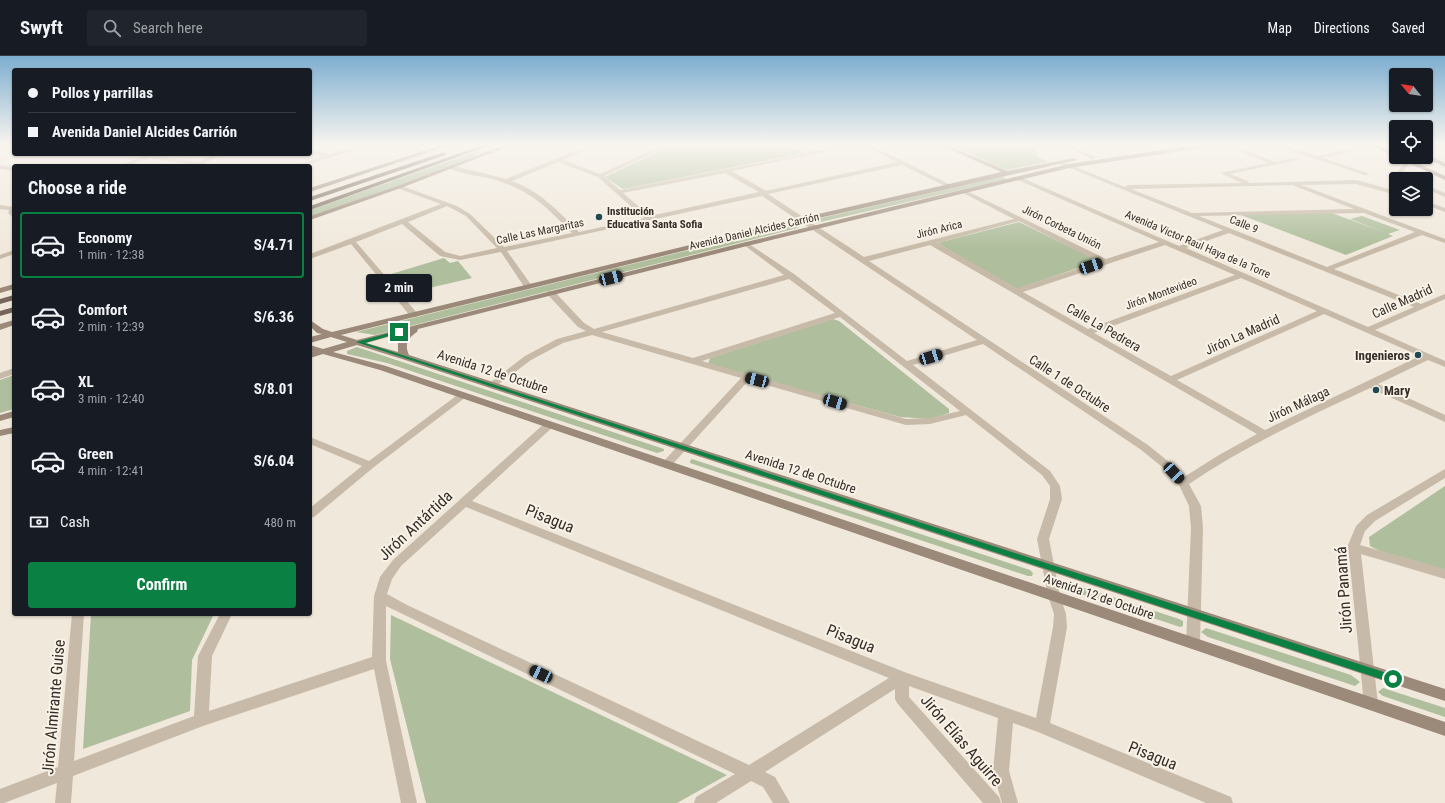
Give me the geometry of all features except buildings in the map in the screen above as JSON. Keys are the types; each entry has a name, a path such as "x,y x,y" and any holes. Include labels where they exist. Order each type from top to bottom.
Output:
{"main road":[{"path":"312,198 367,180"},
{"path":"312,207 391,180"},
{"path":"0,302 12,299"},
{"path":"0,314 12,310"}],"street":[{"path":"312,189 341,180"},
{"path":"312,217 418,180"},
{"path":"497,180 530,192 544,200 577,234"},
{"path":"505,182 510,180"},
{"path":"605,180 648,218"},
{"path":"620,192 681,180"},
{"name":"Calle 1 de Octubre","path":"741,180 763,193 801,220 1144,447 1165,464 1183,483 1195,506 1197,528 1193,643"},
{"name":"Calle Las Margaritas","path":"403,221 443,254 460,258 824,180"},
{"path":"937,180 949,186"},
{"name":"Avenida Daniel Alcides Carrión","path":"312,340 332,336 528,286 801,220 976,180"},
{"name":"Avenida Daniel Alcides Carrión","path":"312,355 422,325 746,244 816,229 1016,180"},
{"name":"Avenida Victor Raul Haya de la Torre","path":"1022,180 1445,364"},
{"name":"Calle 9","path":"1104,180 1422,307"},
{"path":"1240,180 1250,184"},
{"path":"1122,187 1356,182 1389,191"},
{"path":"1290,183 1445,241"},
{"path":"399,187 448,204 468,215 503,250 528,286"},
{"path":"1433,190 1445,195"},
{"name":"Jirón Corbeta Unión","path":"965,192 1106,262"},
{"path":"312,256 448,204"},
{"path":"1433,206 1445,210"},
{"path":"0,207 12,210"},
{"path":"1189,214 1364,211"},
{"name":"Jirón Arica","path":"862,260 1021,219"},
{"path":"1180,248 1230,230"},
{"path":"1328,269 1422,232"},
{"path":"352,241 414,315"},
{"name":"Calle La Pedrera","path":"931,242 1264,434"},
{"path":"1017,291 1166,242"},
{"path":"746,244 841,314 1046,473 1055,486 1056,500 1043,539 1054,596 1060,614 1060,627 1042,727"},
{"path":"0,257 12,253"},
{"name":"Jirón Montevideo","path":"1088,332 1242,275"},
{"path":"492,385 528,358 560,341 791,276"},
{"path":"0,291 12,287"},
{"path":"551,293 581,325 593,332 747,377 906,422 918,423 941,420 967,412"},
{"name":"Calle Madrid","path":"1369,330 1445,296"},
{"name":"Jirón La Madrid","path":"1170,380 1325,311"},
{"path":"693,361 841,314"},
{"path":"0,327 12,323"},
{"name":"Avenida 12 de Octubre","path":"312,324 320,331 332,336 359,342 492,385 1445,696"},
{"path":"405,357 401,351 401,344 408,334 422,325"},
{"path":"905,364 983,341"},
{"name":"Avenida 12 de Octubre","path":"312,349 383,368 550,424 1445,729"},
{"name":"Jirón Málaga","path":"1183,483 1218,460 1264,434 1372,384 1428,356"},
{"path":"0,376 12,372"},
{"path":"667,464 747,377"},
{"path":"1372,384 1445,419"},
{"path":"312,512 370,465 463,395"},
{"path":"0,418 12,415"},
{"name":"Jirón Antártida","path":"409,803 379,661 380,596 386,577 397,563 550,424"},
{"path":"0,433 12,430"},
{"path":"312,441 370,465"},
{"name":"Jirón Panamá","path":"1371,704 1354,548 1360,529 1371,518 1445,473"},
{"name":"Pisagua","path":"465,502 902,677 1042,727 1226,803"},
{"path":"1354,548 1445,574"},
{"path":"380,596 402,608 769,782 782,803"},
{"name":"Jirón Almirante Guise","path":"64,803 78,616"},
{"path":"201,720 205,656 225,616"},
{"path":"0,797 201,720 379,661"},
{"path":"702,803 902,677"},
{"name":"Jirón Elías Aguirre","path":"902,677 902,699 993,803"},
{"path":"1006,714 1001,770 1010,803"}],"green space":[{"path":"396,180 413,180 312,215 312,209"},
{"path":"609,180 669,180 623,189"},
{"path":"988,180 1004,180 816,223 811,222 812,220"},
{"path":"1329,212 1386,233 1350,219 1362,216 1400,230 1388,234 1393,236 1346,255 1241,215"},
{"path":"1019,222 1099,261 1016,289 937,243"},
{"path":"795,224 801,225 798,228 375,335 356,332"},
{"path":"444,258 450,263 458,261 472,278 404,294 388,275"},
{"path":"833,319 839,321 949,409 949,413 930,419 900,417 708,364 710,358"},
{"path":"357,347 664,449 664,451 657,453 387,363 347,354 347,351"},
{"path":"12,376 12,410 0,413 0,380"},
{"path":"692,459 1030,570 1033,573 1032,576 1028,576 690,463"},
{"path":"1445,486 1445,570 1380,551 1370,546 1369,537"},
{"path":"1067,582 1179,619 1183,621 1183,626 1180,627 1066,589 1063,586 1063,583"},
{"path":"391,615 727,775 677,803 426,803 390,659"},
{"path":"91,616 213,616 192,660 190,711 83,749"},
{"path":"1206,628 1351,675 1360,682 1355,686 1208,637 1201,632"},
{"path":"1383,688 1445,708 1445,717 1383,696 1378,692"}],"place":[{"name":"Institución Educativa Santa Sofia","path":"599,217"},
{"name":"Ingenieros","path":"1418,355"},
{"name":"Mary","path":"1376,390"}],"route":[{"path":"399,332 359,342 1393,679"}]}
